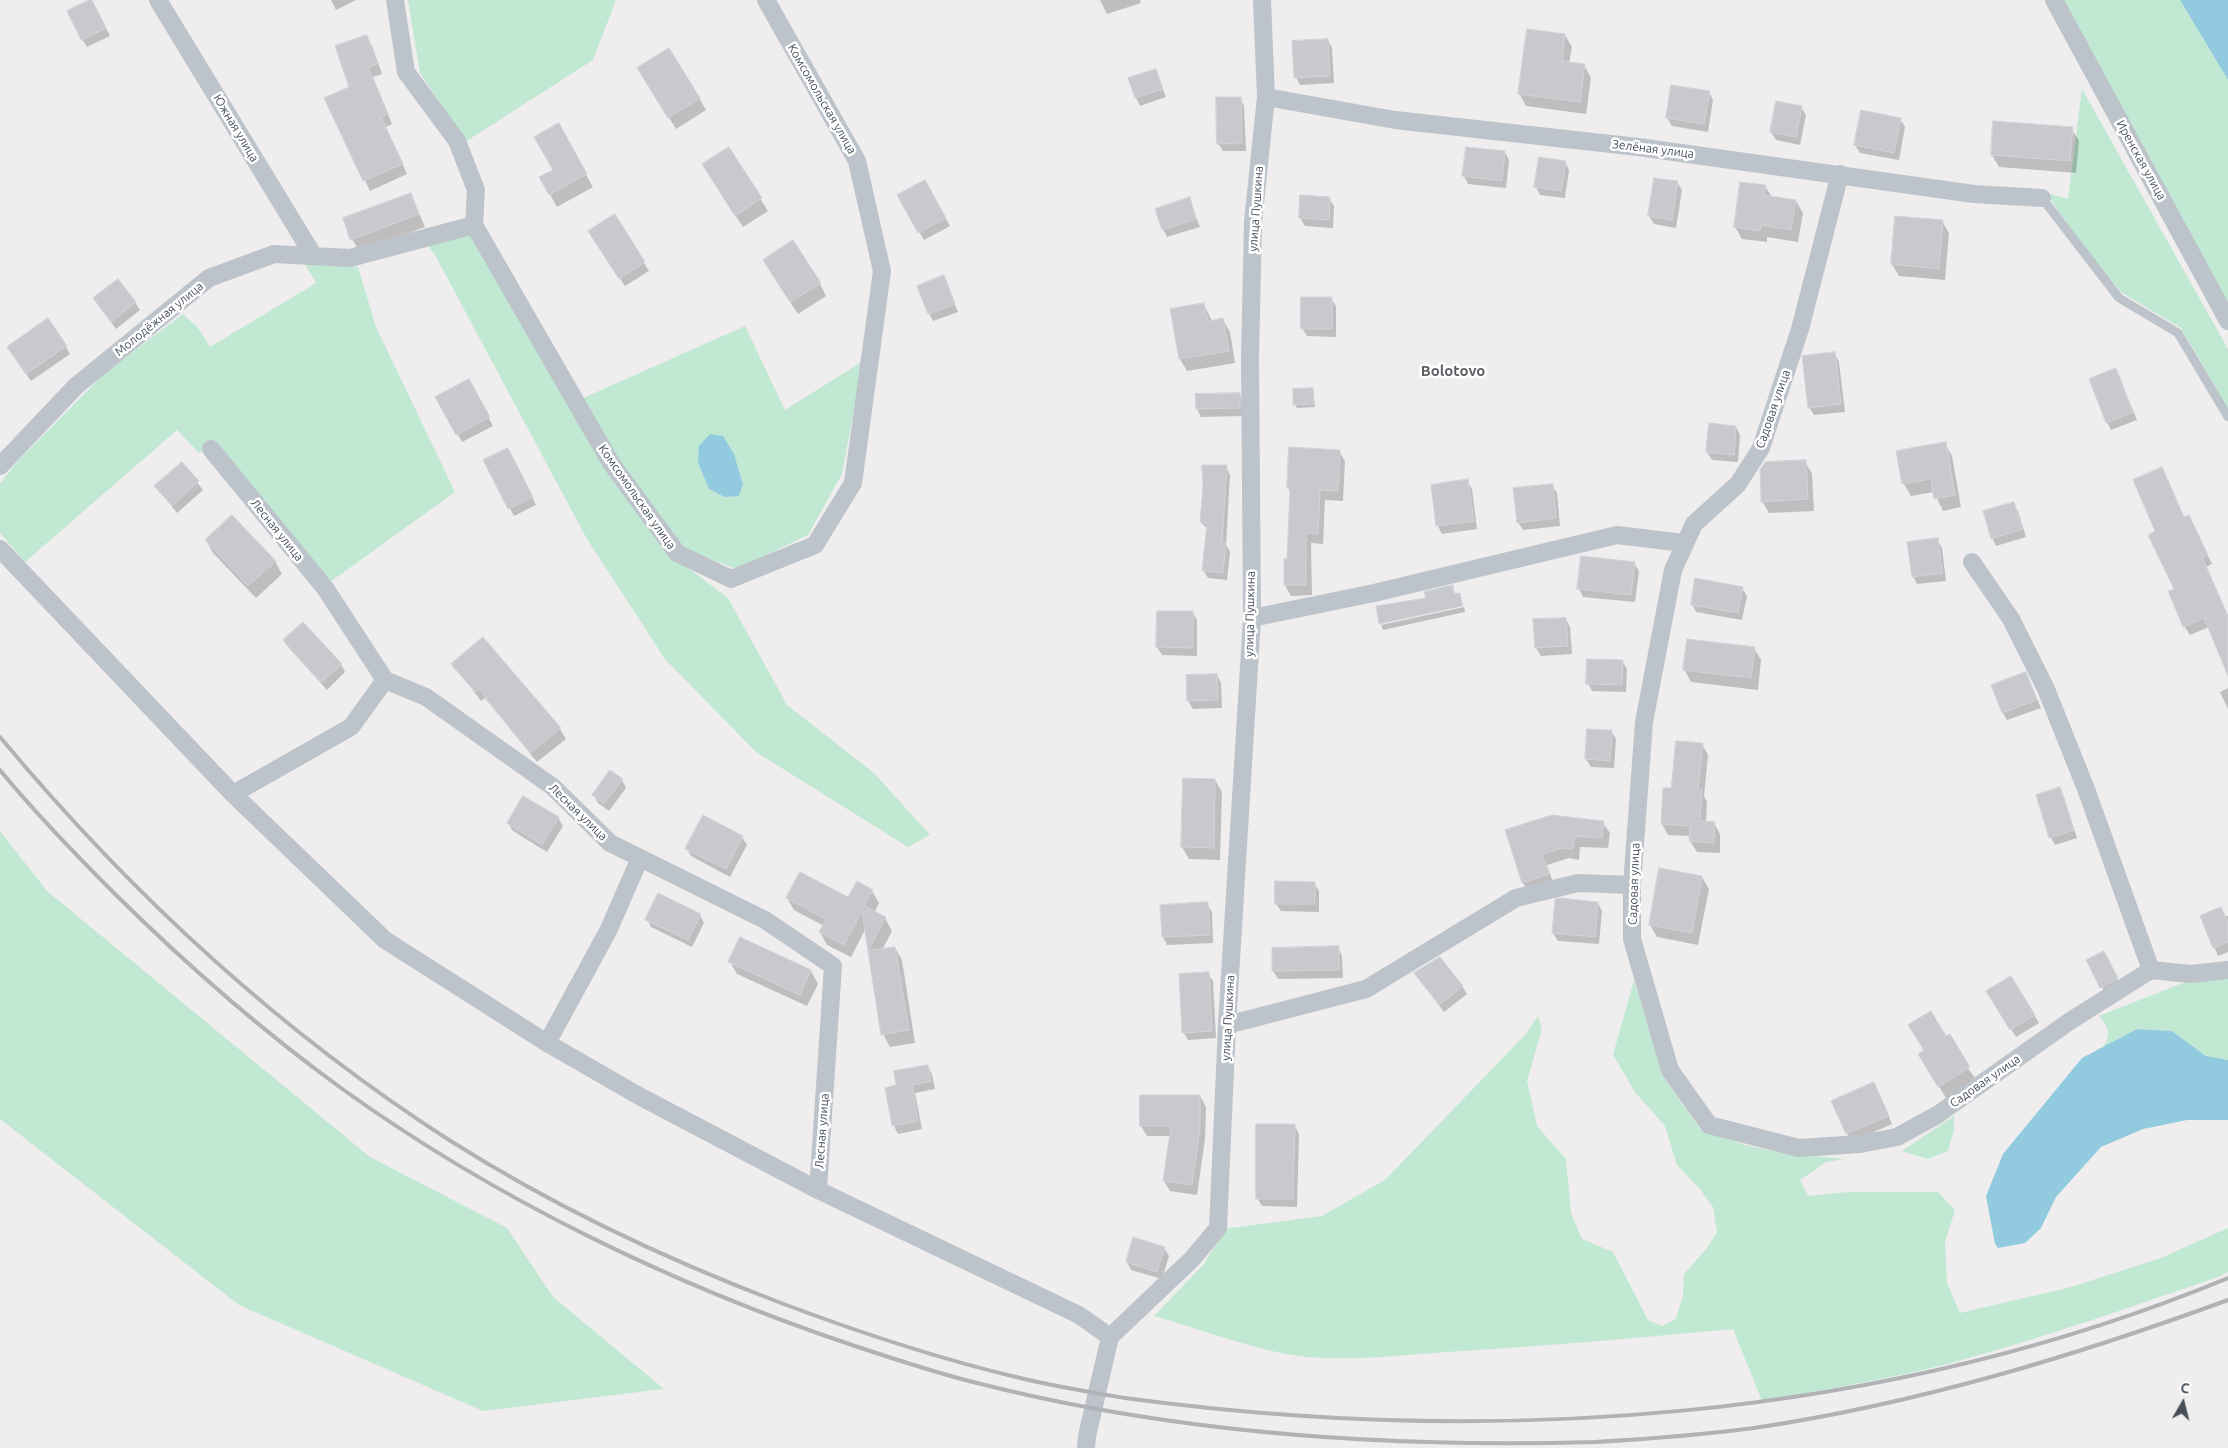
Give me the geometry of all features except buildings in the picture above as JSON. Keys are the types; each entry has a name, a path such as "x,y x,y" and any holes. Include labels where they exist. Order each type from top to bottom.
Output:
{"street":[{"name":"Южная улица","path":"158,0 313,255"},
{"path":"395,0 406,72 457,141 476,190 474,225"},
{"name":"Комсомольская улица","path":"474,225 611,463 677,553 731,579 815,545 853,483 882,271 857,160 766,0"},
{"name":"улица Пушкина","path":"1110,1336 1192,1259 1218,1228 1227,1025 1252,618 1250,357 1253,222 1266,97 1262,0"},
{"name":"Иренская улица","path":"2054,0 2228,321"},
{"name":"Зелёная улица","path":"1266,97 1395,120 1638,147 1974,194 2042,198"},
{"name":"Садовая улица","path":"1840,174 1800,329 1761,448 1738,484 1694,524 1673,570 1644,722 1632,885 1632,939 1670,1070 1709,1125 1800,1148 1860,1144 1896,1137 1937,1115 2070,1022 2151,970"},
{"name":"Молодёжная улица","path":"0,466 76,386 210,278 274,254 350,258 474,225"},
{"name":"Лесная улица","path":"211,449 325,588 386,680 426,698 554,787 610,844 765,920 833,966 818,1190"},
{"path":"1252,618 1374,593 1617,535 1684,543"},
{"path":"0,549 233,794 385,940 547,1043 641,1097 818,1190 1079,1315 1110,1336 1087,1436 1086,1448"},
{"path":"1972,562 2011,619 2046,689 2086,789 2151,970 2191,974 2228,970"},
{"path":"233,794 351,727 386,680"},
{"path":"547,1043 608,931 640,858"},
{"path":"1227,1025 1366,989 1516,898 1578,883 1632,885"}],"lane":[{"path":"2042,198 2119,298 2178,333 2228,417"}],"green space":[{"path":"408,0 616,0 593,60 465,142 420,73"},
{"path":"2056,0 2180,0 2228,80 2228,321"},
{"path":"2082,89 2228,349 2228,409 2181,328 2121,292 2083,247 2046,193 2068,199"},
{"path":"471,234 676,559 728,598 787,705 874,773 930,835 908,847 756,752 665,659 587,539 435,255 428,246"},
{"path":"305,264 358,267 376,327 455,492 330,582 215,442 199,453 177,430 25,562 0,533 0,484 17,462 105,373 183,314 198,328 210,347 316,283"},
{"path":"745,326 785,410 863,361 842,474 808,535 737,569 680,548 616,460 581,399","holes":["734,454 743,484 739,496"]},
{"path":"0,831 47,891 370,1157 507,1228 553,1297 664,1389 483,1411 239,1305 0,1119"},
{"path":"2228,976 2228,1060 2206,1056 2172,1031 2137,1029 2103,1047 2108,1031 2099,1016 2193,979"},
{"path":"1634,980 1665,1079 1700,1129 1745,1145 1783,1153 1844,1159 1826,1162 1800,1180 1808,1196 1849,1192 1938,1192 1955,1210 1945,1242 1947,1283 1960,1313 2071,1287 2161,1258 2228,1228 2228,1272 2091,1320 1962,1360 1888,1378 1762,1401 1733,1329 1590,1342 1395,1356 1324,1358 1268,1350 1154,1316 1205,1263 1224,1229 1322,1216 1385,1180 1524,1036 1538,1016 1542,1029 1527,1081 1537,1126 1566,1159 1571,1213 1582,1239 1613,1252 1648,1320 1662,1326 1676,1319 1683,1295 1684,1274 1707,1248 1717,1232 1713,1207 1700,1189 1677,1165 1665,1126 1635,1092 1613,1055"},
{"path":"1954,1116 1954,1130 1948,1151 1928,1159 1902,1151"}],"water":[{"path":"2180,0 2228,0 2228,80"},
{"path":"710,434 723,436 734,454 743,484 739,496 725,497 709,489 698,462 699,446"},
{"path":"2137,1029 2172,1031 2206,1056 2228,1060 2228,1120 2187,1120 2143,1129 2101,1147 2056,1197 2041,1228 2025,1243 1998,1248 1995,1244 1986,1196 2003,1154 2082,1058"}],"railway":[{"path":"0,737 101,850 154,904 209,955 266,1005 325,1052 449,1140 528,1187 610,1230 738,1286 868,1334 956,1362 1016,1377 1125,1398 1264,1413 1404,1420 1545,1420 1685,1410 1824,1392 1962,1364 2096,1326 2228,1278"},
{"path":"0,770 86,865 143,922 253,1020 341,1088 461,1167 524,1203 588,1236 720,1296 855,1346 973,1382 1049,1400 1126,1414 1282,1434 1438,1442 1517,1443 1635,1440 1754,1428 1815,1418 1935,1392 2054,1359 2228,1300"}],"district":[{"name":"Bolotovo","path":"1453,371"}]}
